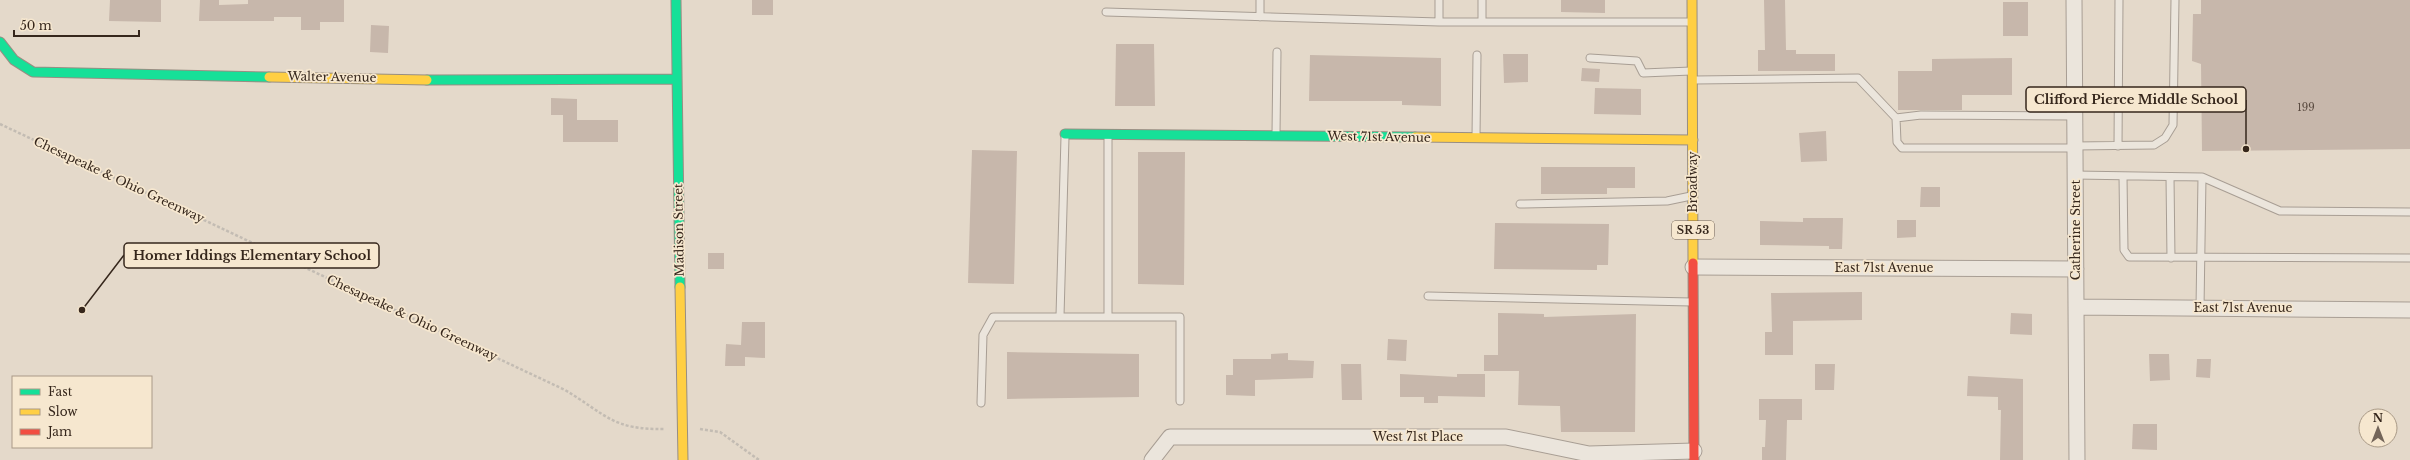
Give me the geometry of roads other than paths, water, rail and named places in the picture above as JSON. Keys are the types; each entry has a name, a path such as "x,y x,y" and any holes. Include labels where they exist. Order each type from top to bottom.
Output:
{"street":[{"name":"Madison Street","path":"676,0 683,460"},
{"name":"Broadway","path":"1692,0 1694,455"},
{"name":"Catherine Street","path":"2074,0 2077,460"},
{"name":"Walter Avenue","path":"0,42 10,59 21,67 33,72 454,81 677,80"},
{"name":"West 71st Avenue","path":"1065,134 1693,140"},
{"name":"East 71st Avenue","path":"1693,267 2076,269"},
{"name":"East 71st Avenue","path":"2076,307 2410,310"},
{"name":"West 71st Place","path":"1152,460 1170,437 1506,437 1589,454 1694,455"}],"lane":[{"path":"1260,0 1260,18"},
{"path":"1439,0 1439,22"},
{"path":"1482,0 1482,22"},
{"path":"2118,146 2119,0"},
{"path":"1590,58 1637,61 1643,73 1858,78 1896,118 1897,142 1902,148 2154,145 2165,138 2172,125 2175,0"},
{"path":"1106,12 1260,18 1439,22 1692,22"},
{"path":"1276,136 1277,52"},
{"path":"1476,138 1477,55"},
{"path":"1896,118 1921,114 2074,116"},
{"path":"1060,316 1065,134"},
{"path":"1108,134 1108,316"},
{"path":"2075,175 2202,177 2280,211 2410,212"},
{"path":"2123,176 2124,250 2129,257 2410,258"},
{"path":"2170,177 2171,258"},
{"path":"2200,308 2202,177"},
{"path":"1520,204 1667,201 1693,196"},
{"path":"1428,296 1693,302"},
{"path":"981,403 983,335 993,317 1060,316 1180,317 1180,401"}],"place":[{"name":"Clifford Pierce Middle School","path":"2246,149"},
{"name":"Homer Iddings Elementary School","path":"82,310"}]}
